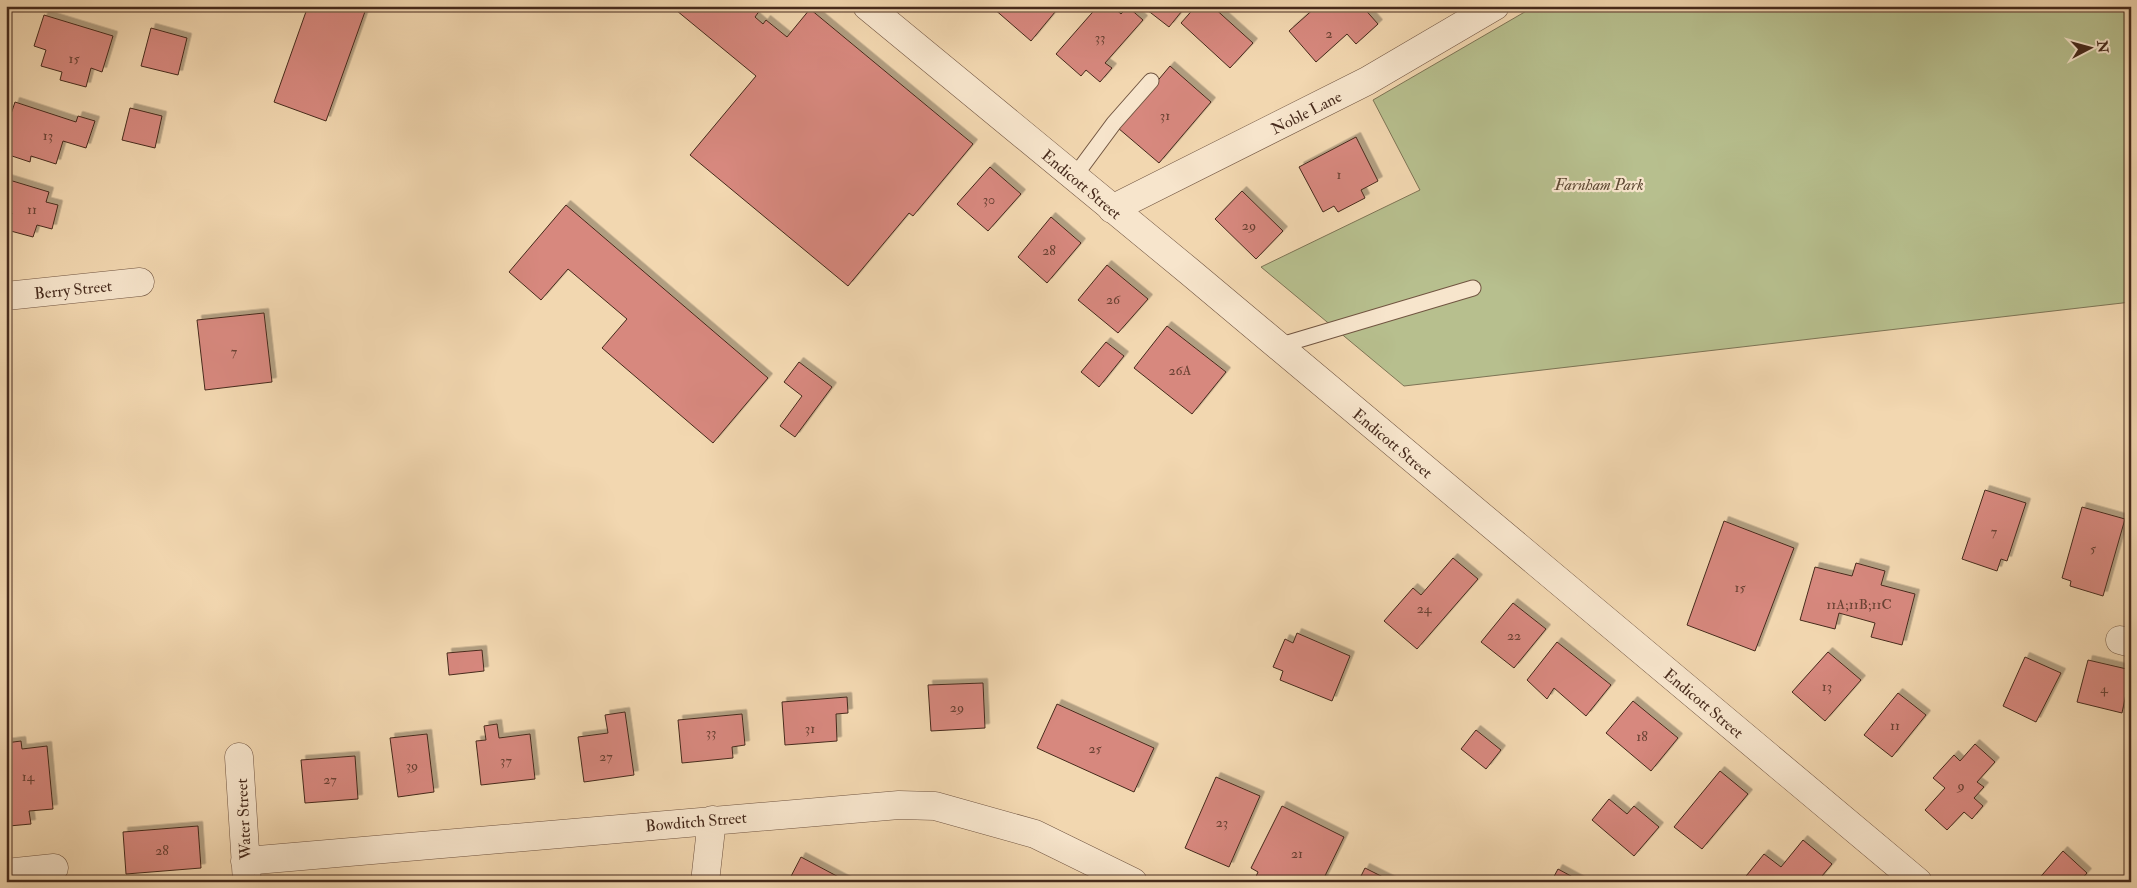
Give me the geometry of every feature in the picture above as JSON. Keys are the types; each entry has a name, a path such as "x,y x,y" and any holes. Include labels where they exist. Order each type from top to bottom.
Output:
{"street":[{"name":"Endicott Street","path":"867,6 1278,346 1918,882"},
{"name":"Noble Lane","path":"1112,209 1367,81 1494,6"},
{"name":"Berry Street","path":"6,296 140,282"},
{"name":"Water Street","path":"240,757 246,871"},
{"name":"Bowditch Street","path":"246,871 712,820 859,807 935,806 1035,834 1133,882"},
{"path":"705,882 712,820"},
{"path":"6,873 54,868"}],"lane":[{"path":"1074,177 1114,123 1151,81"},
{"path":"1278,346 1473,288"}],"green space":[{"name":"Farnham Park","path":"1535,6 2131,6 2131,302 1404,386 1261,267 1420,190 1373,100"}],"building":[{"path":"308,6 367,6 326,121 274,102"},
{"path":"671,6 763,6 755,17 763,24 766,20 787,37 810,9 973,144 913,216 909,213 848,286 690,155 756,76"},
{"path":"994,6 1060,6 1031,41 993,8"},
{"path":"1098,6 1112,6 1121,14 1128,7 1143,20 1105,63 1112,68 1100,82 1086,70 1081,76 1056,54"},
{"path":"1142,6 1186,6 1169,27"},
{"path":"1196,6 1212,6 1253,43 1230,68 1181,23"},
{"path":"1317,6 1362,6 1378,24 1356,44 1347,34 1316,62 1289,31"},
{"path":"44,15 113,36 102,72 91,68 86,87 60,80 62,72 41,66 46,50 34,46"},
{"path":"151,28 187,38 178,75 141,66"},
{"path":"1170,66 1211,102 1159,163 1118,128"},
{"path":"15,102 76,122 78,116 95,121 86,148 63,141 56,164 31,156 30,162 6,154 6,129"},
{"path":"130,108 162,116 155,148 122,140"},
{"path":"1356,137 1378,181 1361,190 1365,198 1338,212 1334,206 1323,212 1299,167"},
{"path":"990,167 1021,194 988,231 957,204"},
{"path":"6,179 49,192 46,202 58,205 52,229 37,225 33,237 7,230 12,213 6,212"},
{"path":"1242,191 1283,231 1256,259 1215,219"},
{"path":"566,205 768,378 713,443 602,348 627,319 568,269 541,300 509,272"},
{"path":"1051,217 1081,243 1047,283 1018,257"},
{"path":"1107,265 1148,299 1118,333 1078,300"},
{"path":"264,313 272,382 205,390 197,320"},
{"path":"1167,326 1226,372 1192,414 1134,368"},
{"path":"1106,342 1124,356 1099,387 1081,372"},
{"path":"799,362 832,387 795,437 780,426 802,396 784,382"},
{"path":"1985,490 2026,503 2007,561 2001,559 1997,571 1962,559"},
{"path":"2082,507 2125,519 2103,596 2070,586 2071,581 2062,578"},
{"path":"1724,521 1794,548 1755,651 1687,625"},
{"path":"1453,558 1478,579 1417,649 1384,621 1413,588 1421,595"},
{"path":"1856,563 1885,571 1881,585 1915,594 1902,645 1871,637 1875,623 1839,613 1835,629 1800,620 1815,567 1852,576"},
{"path":"1513,603 1546,629 1514,668 1481,642"},
{"path":"1297,633 1350,656 1332,701 1280,680 1283,671 1273,667 1285,639 1293,643"},
{"path":"1557,642 1611,685 1586,716 1554,688 1547,699 1527,680"},
{"path":"482,650 484,671 449,675 447,653"},
{"path":"1828,652 1861,680 1825,721 1792,692"},
{"path":"2025,657 2061,673 2036,722 2003,706"},
{"path":"2088,660 2131,670 2122,713 2077,702"},
{"path":"983,683 985,728 931,731 928,685"},
{"path":"1898,693 1926,715 1892,757 1864,735"},
{"path":"847,697 848,713 836,714 837,741 785,745 782,702"},
{"path":"1633,701 1678,738 1651,771 1606,733"},
{"path":"1057,704 1154,748 1134,792 1037,748"},
{"path":"625,712 634,775 584,782 578,737 608,733 605,715"},
{"path":"742,714 745,745 732,747 733,758 682,763 678,720"},
{"path":"497,724 499,738 530,734 535,779 481,785 476,741 486,740 484,726"},
{"path":"1476,730 1501,750 1486,769 1461,749"},
{"path":"427,734 434,792 398,797 390,738"},
{"path":"21,741 22,749 47,746 53,809 29,811 31,824 9,826 6,802 6,743"},
{"path":"1975,744 1995,762 1977,782 1984,787 1974,798 1983,806 1972,819 1964,812 1947,830 1925,810 1945,788 1933,778 1954,755 1960,761"},
{"path":"355,756 358,799 305,803 301,760"},
{"path":"1720,771 1748,794 1702,849 1674,827"},
{"path":"1216,777 1260,796 1229,867 1185,848"},
{"path":"1609,799 1627,814 1634,806 1659,827 1634,856 1592,820"},
{"path":"1282,806 1344,837 1322,882 1254,881 1258,872 1251,868"},
{"path":"198,826 201,868 126,874 123,832"},
{"path":"1803,840 1832,864 1817,882 1742,881 1764,854 1781,867"},
{"path":"2063,851 2087,873 2079,882 2036,882"},
{"path":"801,857 848,882 788,882"},
{"path":"1365,868 1393,882 1358,882"},
{"path":"1558,869 1582,882 1551,882"}]}
